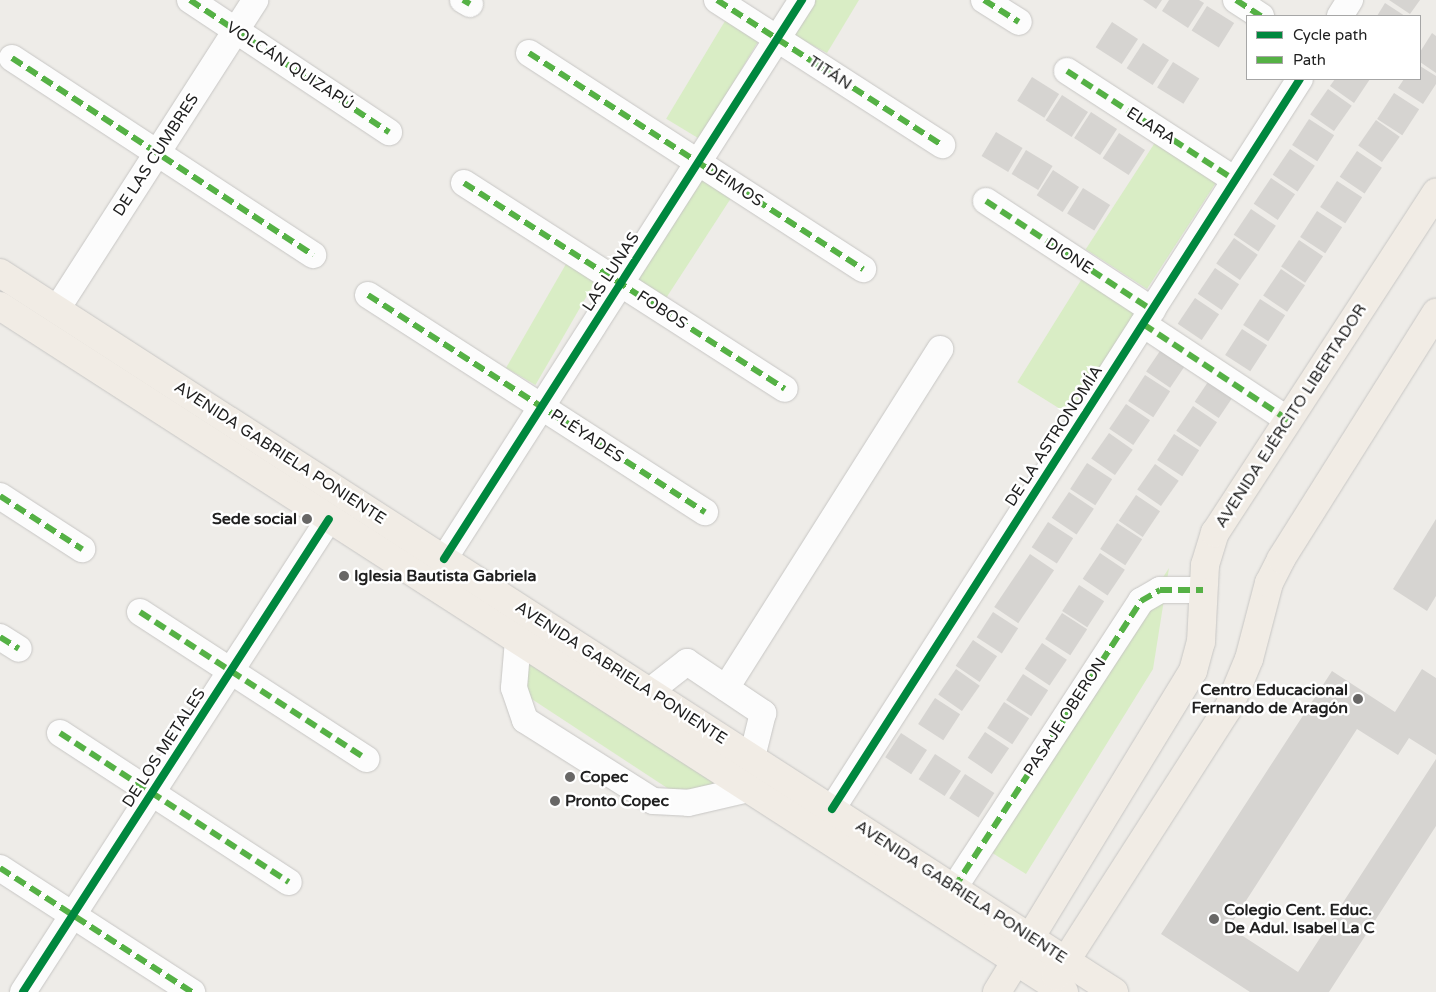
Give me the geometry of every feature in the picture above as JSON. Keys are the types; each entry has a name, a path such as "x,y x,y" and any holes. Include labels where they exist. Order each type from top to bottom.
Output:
{"main road":[{"name":"AVENIDA EJÉRCITO LIBERTADOR","path":"997,992 1029,936 1193,671 1201,642 1203,590 1215,533 1436,193"},
{"name":"AVENIDA GABRIELA PONIENTE","path":"0,273 1114,992"},
{"name":"AVENIDA GABRIELA PONIENTE","path":"0,306 1016,961 1054,989"},
{"path":"1054,989 1066,961 1229,707 1249,659 1269,584 1281,559 1436,312"}],"street":[{"name":"VOLCÁN QUIZAPÚ","path":"190,0 390,132"},
{"name":"DE LAS CUMBRES","path":"57,309 255,0"},
{"name":"TITÁN","path":"717,0 942,145"},
{"name":"LAS LUNAS","path":"444,559 802,0"},
{"path":"984,0 1019,22"},
{"path":"1236,0 1259,15"},
{"path":"1341,15 1350,0"},
{"name":"DEIMOS","path":"529,53 863,269"},
{"path":"12,58 312,254"},
{"name":"ELARA","path":"1067,71 1235,180"},
{"name":"DE LA ASTRONOMÍA","path":"832,809 1299,80"},
{"name":"FOBOS","path":"464,183 785,389"},
{"name":"DIONE","path":"986,202 1148,317 1288,420"},
{"name":"PLÉYADES","path":"368,295 705,512"},
{"path":"726,688 940,349"},
{"path":"0,496 82,549"},
{"name":"DE LOS METALES","path":"23,992 329,519"},
{"name":"PASAJE OBERON","path":"954,888 1141,601 1160,590 1203,590"},
{"path":"140,612 366,759"},
{"path":"518,640 514,688 525,720 653,801 688,803 749,789"},
{"path":"650,691 687,662 762,713 752,757"},
{"path":"60,733 289,882"},
{"path":"0,868 192,992"}],"green space":[{"path":"806,0 859,0 827,53 786,31"},
{"path":"728,16 761,36 700,139 666,119"},
{"path":"1156,141 1217,181 1147,289 1086,249"},
{"path":"703,177 732,196 665,300 635,281"},
{"path":"566,264 595,281 535,385 506,368"},
{"path":"1083,277 1142,314 1077,419 1017,382"},
{"path":"1169,568 1153,669 1026,874 986,849"},
{"path":"524,638 744,779 687,801 518,690"}],"building":[{"path":"1143,0 1162,0 1156,9"},
{"path":"1169,0 1199,0 1204,3 1188,28 1162,11"},
{"path":"1389,0 1420,0 1410,14"},
{"path":"1385,3 1403,15 1378,15"},
{"path":"1207,6 1234,23 1219,48 1192,31"},
{"path":"1112,22 1138,39 1122,64 1096,47"},
{"path":"1432,33 1436,36 1436,73 1421,63 1421,50"},
{"path":"1143,43 1169,60 1153,85 1127,68"},
{"path":"1173,62 1199,78 1183,104 1157,87"},
{"path":"1421,67 1436,76 1436,84 1423,104 1398,88 1403,80 1421,80"},
{"path":"1032,77 1059,94 1044,118 1017,101"},
{"path":"1334,80 1369,80 1354,103 1330,86"},
{"path":"1328,89 1352,106 1334,131 1310,114"},
{"path":"1394,93 1419,109 1402,135 1377,119"},
{"path":"1062,95 1088,112 1072,137 1046,120"},
{"path":"1091,112 1117,129 1100,155 1074,138"},
{"path":"1309,119 1334,135 1317,161 1292,145"},
{"path":"1376,120 1400,137 1382,162 1358,145"},
{"path":"996,132 1023,148 1008,172 982,156"},
{"path":"1119,133 1145,150 1129,175 1103,158"},
{"path":"1290,149 1315,166 1298,191 1273,175"},
{"path":"1026,150 1053,166 1038,190 1012,174"},
{"path":"1357,151 1382,168 1365,193 1340,177"},
{"path":"1053,170 1079,187 1063,212 1037,195"},
{"path":"1271,178 1295,194 1278,220 1254,204"},
{"path":"1337,181 1362,197 1345,223 1320,207"},
{"path":"1083,188 1110,205 1094,230 1067,213"},
{"path":"1251,209 1276,226 1259,251 1234,235"},
{"path":"1317,211 1342,227 1325,253 1300,237"},
{"path":"1234,238 1258,255 1240,280 1216,263"},
{"path":"1299,240 1323,256 1305,283 1281,267"},
{"path":"1215,268 1239,284 1222,310 1198,294"},
{"path":"1281,269 1305,285 1287,312 1263,296"},
{"path":"1195,298 1219,314 1202,340 1178,324"},
{"path":"1260,299 1285,315 1268,341 1243,325"},
{"path":"1242,329 1267,345 1250,371 1225,355"},
{"path":"1164,345 1188,361 1170,388 1146,372"},
{"path":"1145,375 1170,391 1153,417 1128,401"},
{"path":"1212,376 1236,392 1219,418 1195,402"},
{"path":"1126,404 1150,420 1133,445 1109,429"},
{"path":"1193,406 1217,422 1200,447 1176,431"},
{"path":"1109,433 1133,450 1115,475 1091,458"},
{"path":"1174,434 1199,450 1182,476 1157,460"},
{"path":"1087,463 1112,479 1095,505 1070,489"},
{"path":"1155,464 1179,481 1161,506 1137,489"},
{"path":"1069,492 1094,509 1077,534 1052,518"},
{"path":"1136,495 1160,511 1143,537 1119,521"},
{"path":"1436,519 1436,596 1427,611 1393,589"},
{"path":"1048,522 1073,538 1057,563 1032,547"},
{"path":"1117,523 1142,539 1125,565 1100,549"},
{"path":"1100,553 1125,570 1108,595 1083,579"},
{"path":"1030,554 1054,570 1018,623 994,607"},
{"path":"1079,585 1104,601 1087,627 1062,611"},
{"path":"993,612 1018,628 1002,653 977,637"},
{"path":"1062,613 1087,629 1070,655 1045,639"},
{"path":"973,640 997,656 980,682 956,666"},
{"path":"1042,643 1067,660 1050,685 1025,669"},
{"path":"956,669 980,686 962,711 938,694"},
{"path":"1422,669 1436,678 1436,755 1409,738 1398,755 1357,729 1229,927 1298,972 1436,759 1436,826 1329,992 1250,992 1161,934 1332,671 1395,712"},
{"path":"1023,674 1048,690 1031,716 1006,700"},
{"path":"935,698 960,714 943,740 918,724"},
{"path":"1004,702 1029,718 1012,744 987,728"},
{"path":"985,732 1009,748 992,774 968,758"},
{"path":"901,733 927,750 911,774 885,757"},
{"path":"935,754 961,771 945,796 919,779"},
{"path":"965,774 994,793 979,817 949,798"}],"marked path":[{"path":"190,0 389,132"},
{"path":"463,0 470,4"},
{"path":"717,0 942,145"},
{"path":"984,0 1019,22"},
{"path":"1236,0 1259,15"},
{"path":"529,53 863,269"},
{"path":"12,58 313,255"},
{"path":"1067,71 1235,180"},
{"path":"464,183 785,389"},
{"path":"986,201 1152,310"},
{"path":"368,295 705,512"},
{"path":"1143,324 1288,420"},
{"path":"0,496 82,549"},
{"path":"954,888 1141,601 1160,590 1203,590"},
{"path":"140,612 366,759"},
{"path":"0,637 19,649"},
{"path":"60,733 289,882"},
{"path":"0,868 192,992"}],"cycle path":[{"path":"444,559 802,0"},
{"path":"832,809 1299,80"},
{"path":"23,992 329,519"}],"place":[{"name":"Sede social","path":"307,519"},
{"name":"Iglesia Bautista Gabriela","path":"344,576"},
{"name":"Centro Educacional Fernando de Aragón","path":"1358,699"},
{"name":"Copec","path":"570,777"},
{"name":"Pronto Copec","path":"555,801"},
{"name":"Colegio Cent. Educ. De Adul. Isabel La C","path":"1214,919"}]}
